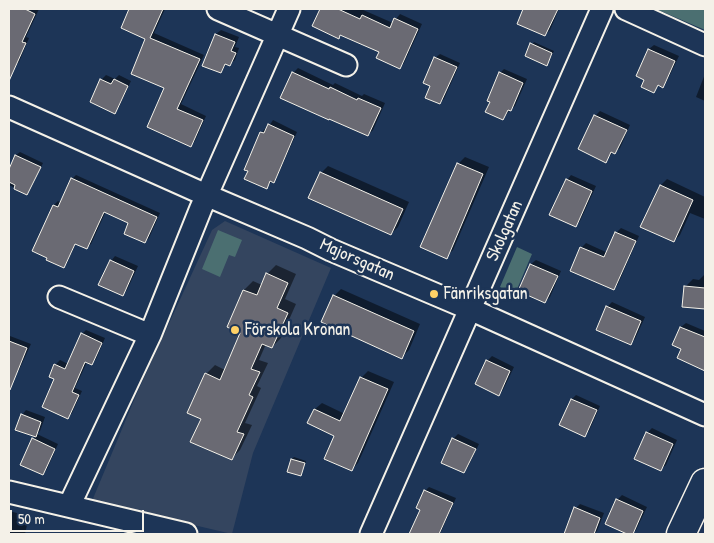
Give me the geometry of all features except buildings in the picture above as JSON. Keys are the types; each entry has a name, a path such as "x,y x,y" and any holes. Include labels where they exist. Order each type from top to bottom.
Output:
{"street":[{"path":"218,9 346,65"},
{"path":"69,506 150,335 206,195 289,9"},
{"name":"Skolgatan","path":"371,534 602,9"},
{"path":"626,9 705,45"},
{"name":"Majorsgatan","path":"9,107 206,195 470,309 705,415"},
{"path":"59,297 150,335"},
{"path":"681,534 705,483"},
{"path":"9,492 186,534"}],"shaded area":[{"name":"Förskola Kronan","path":"225,221 331,268 253,453 232,534 92,501 137,393 212,230"}],"green space":[{"path":"656,9 705,9 705,30"},
{"path":"218,230 242,240 235,257 229,255 220,277 202,269"},
{"path":"517,247 532,254 515,294 500,287"}],"place":[{"name":"Fänriksgatan","path":"434,294"},
{"name":"Förskola Kronan","path":"235,330"}]}
